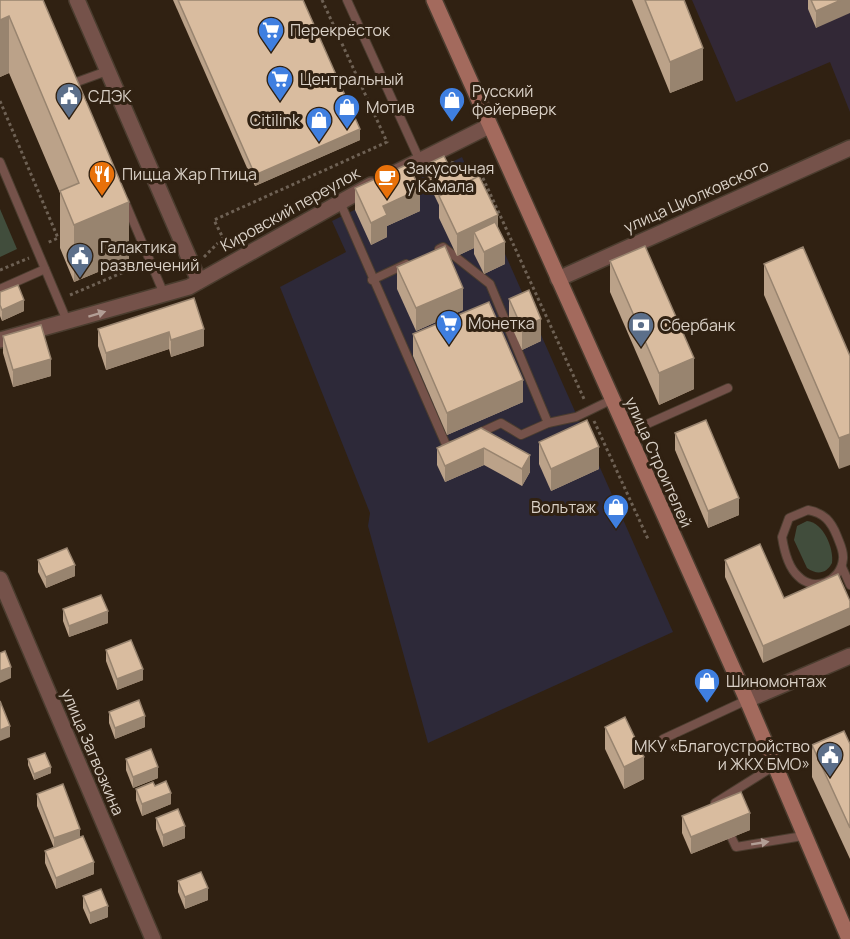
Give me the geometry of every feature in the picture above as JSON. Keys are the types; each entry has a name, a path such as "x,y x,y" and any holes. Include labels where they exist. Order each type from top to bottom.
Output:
{"main road":[{"name":"улица Строителей","path":"438,1 489,126 747,700 803,836 849,939"}],"street":[{"path":"77,0 200,281"},
{"name":"Кировский переулок","path":"0,340 68,323 189,286 339,201 489,126"},
{"name":"улица Циолковского","path":"558,279 850,148"},
{"name":"улица Загвозкина","path":"0,579 153,939"},
{"path":"747,700 850,656"}],"lane":[{"path":"347,0 420,161"},
{"path":"74,82 107,71"},
{"path":"70,72 79,93"},
{"path":"0,162 68,323"},
{"path":"123,198 161,286"},
{"path":"339,201 447,447 458,442"},
{"path":"433,251 443,247 490,284 503,321 548,423"},
{"path":"372,280 412,261"},
{"path":"0,289 45,269"},
{"path":"626,433 728,388"},
{"path":"469,438 501,423 520,435 548,423 576,417 611,400"},
{"path":"842,567 828,582 807,583 798,577 792,568 782,537 789,518 808,510 826,517 841,546 844,556 842,567 850,585"},
{"path":"663,740 747,700"},
{"path":"774,766 715,802 736,847 803,836"}],"path":[{"path":"223,238 214,220 387,142 322,0"},
{"path":"0,101 58,238 44,244 47,250 0,270"},
{"path":"447,161 482,176 648,539"},
{"path":"66,296 150,261"},
{"path":"529,293 535,291"}],"shaded area":[{"path":"692,0 850,0 850,112 830,62 736,102"},
{"path":"462,157 673,632 428,743 368,526 370,513 280,287 346,252 332,221"}],"green space":[{"path":"0,209 17,249 0,257"},
{"path":"807,521 818,526 831,550 832,563 821,572 814,572 807,568 794,540 797,526"}],"building":[{"path":"0,0 43,0 129,202 74,225 60,191 79,183 9,16 0,20"},
{"name":"Центральный","path":"178,0 303,0 360,129 255,175"},
{"path":"645,0 684,0 703,48 670,62"},
{"path":"811,0 841,0 816,11"},
{"path":"444,156 453,174 470,165 476,178 439,195 425,165"},
{"path":"408,164 420,189 383,206 387,215 371,223 355,188"},
{"path":"479,176 498,215 457,234 439,196"},
{"path":"495,222 505,242 484,252 474,232"},
{"path":"445,246 463,288 416,308 397,267"},
{"path":"645,246 694,358 659,373 610,261"},
{"path":"803,247 850,356 850,434 839,438 764,264"},
{"path":"18,285 24,300 2,310 0,292"},
{"path":"529,290 541,319 522,328 509,299"},
{"path":"194,298 204,329 171,340 169,332 106,353 98,329"},
{"path":"489,302 523,380 447,413 413,334"},
{"path":"41,325 51,359 13,370 3,336"},
{"path":"587,420 599,447 551,469 539,442"},
{"path":"706,420 739,498 708,511 675,433"},
{"path":"481,428 530,455 522,469 484,448 445,466 437,448"},
{"path":"760,544 784,598 838,574 850,601 850,608 763,646 725,560"},
{"path":"67,548 75,565 46,577 38,560"},
{"path":"101,595 108,611 69,626 63,609"},
{"path":"131,640 143,669 117,679 106,650"},
{"path":"5,651 11,667 0,671 0,653"},
{"path":"139,700 145,716 115,728 109,712"},
{"path":"0,701 10,726 0,730"},
{"path":"625,717 644,757 624,767 605,727"},
{"path":"844,731 850,744 850,828 812,745"},
{"path":"151,749 158,767 133,777 126,759"},
{"path":"45,753 51,767 34,774 28,759"},
{"path":"166,781 171,793 142,804 136,789 153,782 155,786"},
{"path":"63,784 80,829 54,838 37,794"},
{"path":"741,792 750,813 691,837 682,816"},
{"path":"178,809 185,826 163,835 156,818"},
{"path":"83,836 94,862 56,878 45,851"},
{"path":"201,872 208,888 185,897 178,881"},
{"path":"101,889 108,906 90,913 83,896"}],"place":[{"name":"Перекрёсток","path":"271,53"},
{"name":"Центральный","path":"280,102"},
{"name":"СДЭК","path":"69,119"},
{"name":"Русский фейерверк","path":"452,123"},
{"name":"Мотив","path":"347,130"},
{"name":"Citilink","path":"319,143"},
{"name":"Пицца Жар Птица","path":"102,197"},
{"name":"Закусочная у Камала","path":"387,200"},
{"name":"Галактика развлечений","path":"80,279"},
{"name":"Монетка","path":"449,346"},
{"name":"Сбербанк","path":"641,348"},
{"name":"Вольтаж","path":"616,530"},
{"name":"Шиномонтаж","path":"707,704"},
{"name":"МКУ «Благоустройство и ЖКХ БМО»","path":"830,778"}]}
